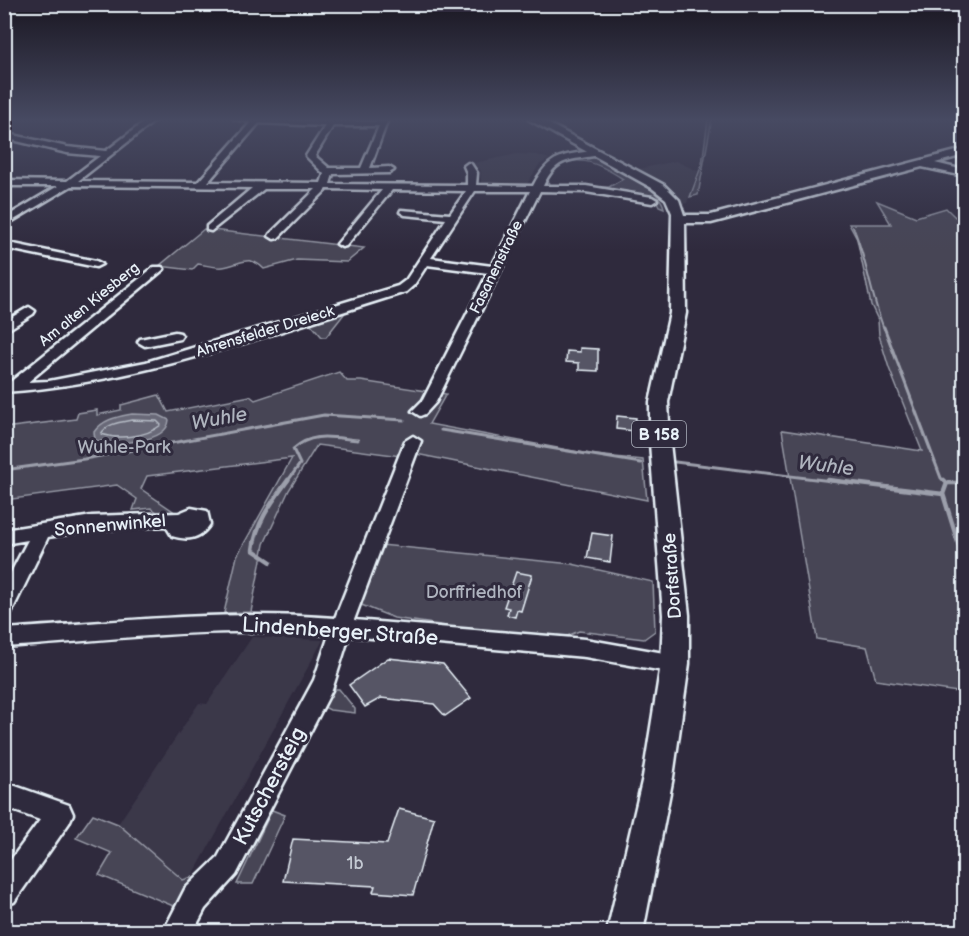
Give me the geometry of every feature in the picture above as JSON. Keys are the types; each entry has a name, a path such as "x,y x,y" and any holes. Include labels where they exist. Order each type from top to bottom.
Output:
{"main road":[{"name":"B 158","path":"614,163 662,189 677,207 679,219"},
{"path":"679,219 711,219 921,163 964,173"},
{"name":"Dorfstraße","path":"625,932 658,777 675,664 676,615 660,443 659,402 678,313 679,219"}],"street":[{"path":"4,223 70,183 97,163"},
{"path":"201,185 220,163"},
{"path":"318,163 328,171 389,170"},
{"path":"364,170 367,163"},
{"name":"Fasanenstraße","path":"420,411 429,402 535,189 547,168 557,163"},
{"path":"468,166 472,173 471,187"},
{"path":"274,236 325,186 328,171"},
{"path":"4,183 600,190 652,200"},
{"path":"211,228 261,186"},
{"path":"342,244 390,186"},
{"name":"Ahrensfelder Dreieck","path":"8,388 49,385 148,366 392,293 407,285 425,261 471,187"},
{"path":"405,212 453,217"},
{"path":"4,245 96,264"},
{"path":"425,261 494,270"},
{"name":"Am alten Kiesberg","path":"8,388 158,269"},
{"path":"4,328 29,311"},
{"path":"146,342 175,336"},
{"path":"340,628 413,441"},
{"name":"Sonnenwinkel","path":"4,537 92,523 179,519"},
{"name":"Sonnenwinkel","path":"4,607 41,532"},
{"name":"Lindenberger Straße","path":"4,638 221,624 293,623 585,648 675,664"},
{"name":"Kutschersteig","path":"177,932 195,899 227,866 324,683 340,628"},
{"path":"4,794 60,814 4,892"}],"shaded area":[{"path":"474,163 543,163 527,184 481,183 481,171"},
{"path":"668,163 680,163 698,171 687,203 682,204 634,170"},
{"path":"252,637 323,640 192,877 183,880 118,824 199,703 207,704"}],"green space":[{"path":"567,163 557,167 548,176 549,187 540,187 549,173 560,164"},
{"path":"591,163 604,163 644,185 654,192 664,208 659,206 655,198 649,196 556,187 609,187 623,179"},
{"path":"704,163 698,195 690,197"},
{"path":"877,201 916,217 946,208 955,217 964,214 964,693 876,680 867,647 817,639 782,430 922,451 889,368 879,335 878,320 871,305 857,239 849,224 891,224"},
{"path":"204,229 364,248 347,262 297,260 264,269 248,261 220,267 198,264 192,270 159,266"},
{"path":"344,314 326,337 322,337 310,323"},
{"name":"Wuhle-Park","path":"339,372 347,381 361,381 446,394 429,424 595,455 643,460 647,500 416,454 420,442 401,456 317,445 289,490 264,544 251,612 224,613 237,556 292,458 147,476 141,489 176,513 163,516 151,508 133,510 137,499 117,485 5,500 4,428 76,419 78,413 97,410 97,415 121,410 121,405 159,395 168,412 250,396 255,400"},
{"name":"Dorffriedhof","path":"381,545 572,564 653,582 655,631 644,639 579,631 565,637 466,629 394,618 359,604"},
{"path":"339,689 355,709 355,713 330,710 322,706 329,693"},
{"path":"272,810 285,815 253,884 237,884"},
{"path":"93,814 118,824 183,880 192,877 178,908 99,875 112,853 76,838"}],"water":[{"path":"132,414 159,415 169,420 166,428 159,434 138,441 103,442 95,440 94,432 102,424 111,419"}],"building":[{"path":"580,348 598,349 598,371 579,370 579,363 566,362 567,351 580,352"},
{"path":"617,416 636,418 635,431 616,429"},
{"path":"592,533 613,536 610,562 587,558"},
{"path":"516,572 532,575 521,611 517,610 515,617 507,615 509,608 504,607"},
{"path":"388,658 443,664 471,698 445,716 434,704 381,698 365,707 349,685"},
{"path":"399,809 434,818 413,895 373,892 375,886 283,881 293,839 387,844"}],"waterway":[{"path":"853,227 884,329"},
{"path":"884,327 941,478 945,482"},
{"name":"Wuhle","path":"4,470 84,459 324,415 404,420"},
{"name":"Wuhle","path":"441,430 641,463"},
{"path":"287,482 300,464 293,449 301,443 324,437 358,440"},
{"name":"Wuhle","path":"675,462 840,482"},
{"path":"271,562 253,550 257,530 288,480"},
{"name":"Wuhle","path":"828,480 943,494"},
{"name":"Wuhle","path":"944,480 947,483"},
{"name":"Wuhle","path":"943,494 947,483"},
{"name":"Wuhle","path":"947,483 964,483"},
{"path":"943,494 964,562"}]}
